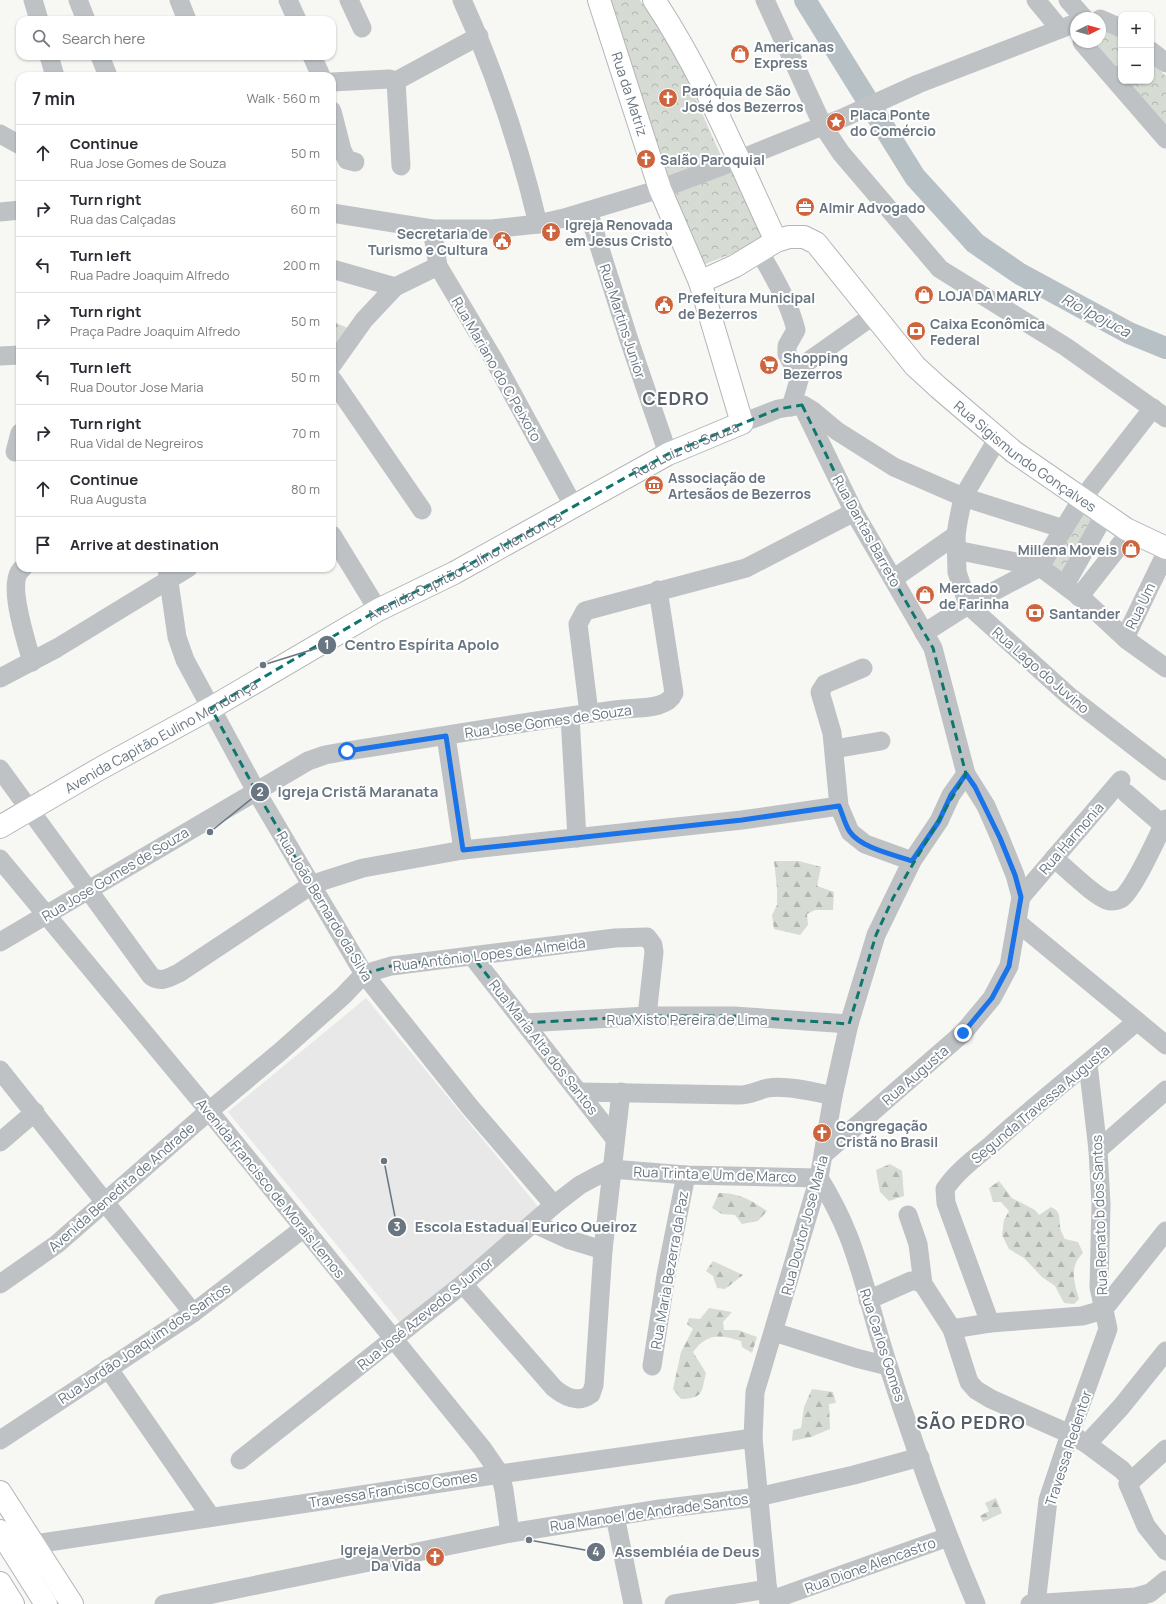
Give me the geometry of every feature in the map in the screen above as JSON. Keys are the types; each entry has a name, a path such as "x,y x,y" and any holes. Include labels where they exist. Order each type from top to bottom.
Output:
{"main road":[{"name":"Rua da Matriz","path":"599,0 660,188 700,282 742,423"},
{"path":"654,0 670,25 704,86 738,160 768,246 735,266 700,282"},
{"name":"Rua Sigismundo Gonçalves","path":"768,246 789,237 804,237 816,243 915,366 1014,452 1131,531 1166,548"},
{"name":"Rua Luiz de Souza","path":"573,505 668,454 742,423"},
{"name":"Avenida Capitão Eulino Mendonça","path":"0,827 101,768 211,708 378,610 454,573 573,505"},
{"path":"0,1492 35,1544 72,1604"},
{"path":"0,1531 46,1604"},
{"path":"0,1583 13,1604"}],"street":[{"path":"33,0 38,16"},
{"path":"78,0 84,16"},
{"path":"178,0 185,16"},
{"path":"288,0 295,16"},
{"path":"349,0 362,28"},
{"path":"462,0 479,36 520,154 538,224"},
{"path":"765,0 823,126 856,174 940,270 1066,347 1160,413 1082,499 1040,567 968,606 924,633"},
{"path":"1036,0 1070,24"},
{"path":"1068,0 1070,12"},
{"path":"1106,20 1118,26"},
{"path":"336,214 432,229 492,229 538,224 588,211 660,188 738,160 846,117 918,84 1070,27"},
{"path":"336,82 389,81 479,36"},
{"path":"1087,48 1166,139"},
{"path":"1154,53 1166,63"},
{"path":"50,60 54,72"},
{"path":"102,60 106,72"},
{"path":"314,60 319,72"},
{"path":"389,81 401,166"},
{"path":"336,127 342,150 347,160 355,162"},
{"path":"0,134 16,143"},
{"path":"0,212 16,210"},
{"name":"Rua Martins Junior","path":"588,211 628,337 668,454"},
{"name":"Rua Mariano do C Peixoto","path":"432,229 438,266 494,360 573,505"},
{"path":"768,246 778,283 792,313 796,330 787,346 787,354 796,370 799,380 796,406 813,411 837,431 894,467 963,497 1064,529"},
{"path":"336,359 364,320 395,287 438,266"},
{"path":"336,270 395,287"},
{"path":"796,370 874,315"},
{"path":"0,356 16,355"},
{"path":"336,385 422,510"},
{"name":"Rua Luiz de Souza","path":"742,423 778,409 796,406"},
{"name":"Rua Dantas Barreto","path":"796,406 854,512 933,648 966,774 982,800 1000,838 1015,875 1021,897"},
{"path":"968,606 957,572 956,542 963,497 998,438"},
{"path":"589,713 578,624 585,611 590,608 746,568 854,512"},
{"path":"1072,591 1105,514"},
{"path":"1072,591 1131,531"},
{"path":"336,542 378,610"},
{"path":"893,579 956,542 1040,567 1072,591 1125,638 1166,668"},
{"name":"Rua Um","path":"1125,638 1166,553"},
{"path":"18,572 16,596 32,662"},
{"path":"0,678 32,662 167,574"},
{"name":"Rua João Bernardo da Silva","path":"167,574 177,637 188,666 256,791 313,884 364,974 470,1107 554,1205"},
{"name":"Rua Jose Gomes de Souza","path":"0,942 87,889 256,791 308,762 325,755 668,702 674,693 658,590"},
{"name":"Rua Lago do Juvino","path":"968,606 1069,696 1166,771"},
{"path":"863,668 824,684 821,689 820,696 830,723 839,806 850,832 856,838 865,844 912,861"},
{"path":"570,717 578,838"},
{"path":"446,736 463,850"},
{"path":"834,749 881,741"},
{"path":"0,769 151,976 156,980 163,980 179,973 313,884 363,868 463,850 742,820 839,806"},
{"name":"Rua Doutor Jose Maria","path":"769,1598 753,1438 755,1392 819,1178 833,1096 849,1024 876,935 912,861 939,821 951,795 966,774"},
{"name":"Rua Harmonia","path":"1021,897 1054,858 1124,787 1165,822"},
{"path":"1054,858 1104,899 1117,900 1122,897 1133,882 1165,822"},
{"name":"Avenida Francisco de Morais Lemos","path":"0,859 209,1111 482,1448 500,1474 504,1490 510,1533"},
{"name":"Rua Augusta","path":"824,1154 963,1033 992,998 1009,966 1021,897"},
{"path":"1017,922 1166,1045"},
{"name":"Rua Antônio Lopes de Almeida","path":"364,974 391,966 615,938 647,937 653,945 654,959 647,1016"},
{"name":"Rua Maria Alta dos Santos","path":"472,956 615,1139"},
{"name":"Avenida Benedita de Andrade","path":"0,1284 57,1244 209,1111 292,1041 343,996 364,974"},
{"name":"Rua Xisto Pereira de Lima","path":"525,1023 647,1016 734,1016 849,1024"},
{"name":"Segunda Travessa Augusta","path":"990,1323 946,1203 945,1189 953,1179 1008,1129 1088,1064 1137,1021"},
{"name":"Rua Renato b dos Santos","path":"1088,1064 1098,1150 1100,1204 1100,1287 1105,1314"},
{"path":"0,1070 35,1112 104,1202 193,1313"},
{"path":"579,1092 743,1095 769,1088 803,1090 833,1096"},
{"path":"1098,1150 1166,1090"},
{"path":"463,1284 561,1394 568,1398 579,1399 587,1397 591,1394 594,1385 603,1250 611,1169 621,1092"},
{"path":"0,1142 35,1112"},
{"name":"Rua José Azevedo S Junior","path":"240,1460 463,1284 554,1205 580,1185 611,1169"},
{"name":"Rua Trinta e Um de Marco","path":"611,1169 686,1174 819,1178"},
{"name":"Rua Maria Bezerra da Paz","path":"652,1366 666,1275 686,1174"},
{"name":"Rua Carlos Gomes","path":"819,1178 833,1203 848,1236 888,1366 948,1537 976,1604"},
{"path":"908,1214 918,1244 923,1284 952,1329 969,1382 976,1390 991,1399 1070,1434 1087,1444 1122,1470 1130,1479 1128,1484 1146,1526 1166,1551"},
{"path":"533,1223 570,1240 603,1250"},
{"name":"Rua Jordão Joaquim dos Santos","path":"0,1440 193,1313 304,1228"},
{"path":"952,1329 990,1323 1105,1314 1166,1231"},
{"path":"868,1300 912,1281 916,1280 923,1284"},
{"name":"Travessa Redentor","path":"1034,1603 1048,1500 1070,1434 1107,1336 1108,1329 1105,1314"},
{"path":"774,1332 856,1358 888,1366"},
{"path":"1087,1444 1121,1407 1166,1351"},
{"path":"108,1368 211,1517"},
{"name":"Travessa Francisco Gomes","path":"35,1544 500,1474 753,1438"},
{"path":"1128,1484 1166,1449"},
{"name":"Rua Manoel de Andrade Santos","path":"164,1604 510,1533 615,1516 758,1497 854,1475 920,1457"},
{"path":"615,1516 633,1604"},
{"name":"Rua Dione Alencastro","path":"674,1604 769,1598 948,1537"},
{"path":"1034,1603 1136,1597 1150,1593 1166,1580"}],"highlighted area":[{"path":"802,405 854,512 933,648 966,774 893,898 876,935 849,1024 734,1016 647,1016 525,1023 472,956 391,966 364,974 256,791 211,708 378,610 454,573 668,454 778,409"}],"shaded area":[{"path":"366,998 540,1209 402,1325 228,1112"}],"green space":[{"path":"602,0 640,0 673,48 722,158 670,179 663,177"},
{"path":"1106,30 1118,34 1118,84 1154,84 1154,65 1166,76 1166,148 1084,48 1106,48"},
{"path":"733,172 764,241 703,265 669,195"},
{"path":"336,323 352,330 336,348"},
{"path":"1086,509 1099,518 1063,581 1049,571"},
{"path":"774,861 799,861 821,867 817,886 834,892 833,910 815,910 807,914 808,925 800,935 774,929 772,915 777,905 777,888"},
{"path":"890,1164 902,1171 904,1196 889,1201 880,1192 876,1170"},
{"path":"999,1181 1012,1198 1035,1210 1039,1215 1051,1207 1054,1209 1059,1215 1060,1229 1065,1239 1078,1242 1083,1253 1074,1269 1074,1281 1079,1299 1074,1304 1064,1303 1055,1286 1042,1277 1024,1258 1009,1249 1002,1235 1004,1220 1009,1211 1001,1202 993,1202 989,1188"},
{"path":"719,1193 739,1196 767,1211 758,1221 742,1224 735,1215 722,1214 712,1208"},
{"path":"713,1261 743,1275 725,1289 717,1288 713,1276 706,1271"},
{"path":"709,1308 732,1312 723,1322 724,1330 738,1330 757,1337 752,1353 742,1347 741,1341 727,1337 714,1337 703,1341 693,1352 706,1373 702,1390 698,1396 681,1399 673,1389 681,1352 693,1329 687,1324 689,1318 700,1319"},
{"path":"812,1389 833,1392 836,1403 829,1404 830,1429 811,1437 792,1441 793,1430 801,1428 804,1407"},
{"path":"996,1498 1002,1513 983,1522 980,1516 989,1511 985,1503"}],"waterway":[{"name":"Rio Ipojuca","path":"805,0 915,177 975,243 1020,274 1129,333 1166,348"}],"place":[{"name":"Americanas Express","path":"740,54"},
{"name":"Paróquia de São José dos Bezerros","path":"668,98"},
{"name":"Placa Ponte do Comércio","path":"836,122"},
{"name":"Salão Paroquial","path":"646,159"},
{"name":"Almir Advogado","path":"805,207"},
{"name":"Igreja Renovada em Jesus Cristo","path":"551,232"},
{"name":"Secretaria de Turismo e Cultura","path":"502,241"},
{"name":"LOJA DA MARLY","path":"924,295"},
{"name":"Prefeitura Municipal de Bezerros","path":"664,305"},
{"name":"Caixa Econômica Federal","path":"916,331"},
{"name":"Shopping Bezerros","path":"769,365"},
{"name":"Associação de Artesãos de Bezerros","path":"654,485"},
{"name":"Millena Moveis","path":"1131,549"},
{"name":"Mercado de Farinha","path":"925,595"},
{"name":"Santander","path":"1035,613"},
{"name":"Centro Espírita Apolo","path":"263,665"},
{"name":"Igreja Cristã Maranata","path":"210,832"},
{"name":"Congregação Cristã no Brasil","path":"822,1133"},
{"name":"Escola Estadual Eurico Queiroz","path":"384,1161"},
{"name":"Assembléia de Deus","path":"529,1540"},
{"name":"Igreja Verbo Da Vida","path":"435,1557"}],"district":[{"name":"CEDRO","path":"676,398"},
{"name":"SÃO PEDRO","path":"971,1422"}],"route":[{"path":"347,751 446,736 463,850 742,820 839,806 850,832 856,838 865,844 912,861 939,821 951,795 966,774 986,806 1008,855 1021,897 1009,966 992,998 963,1033"}]}
